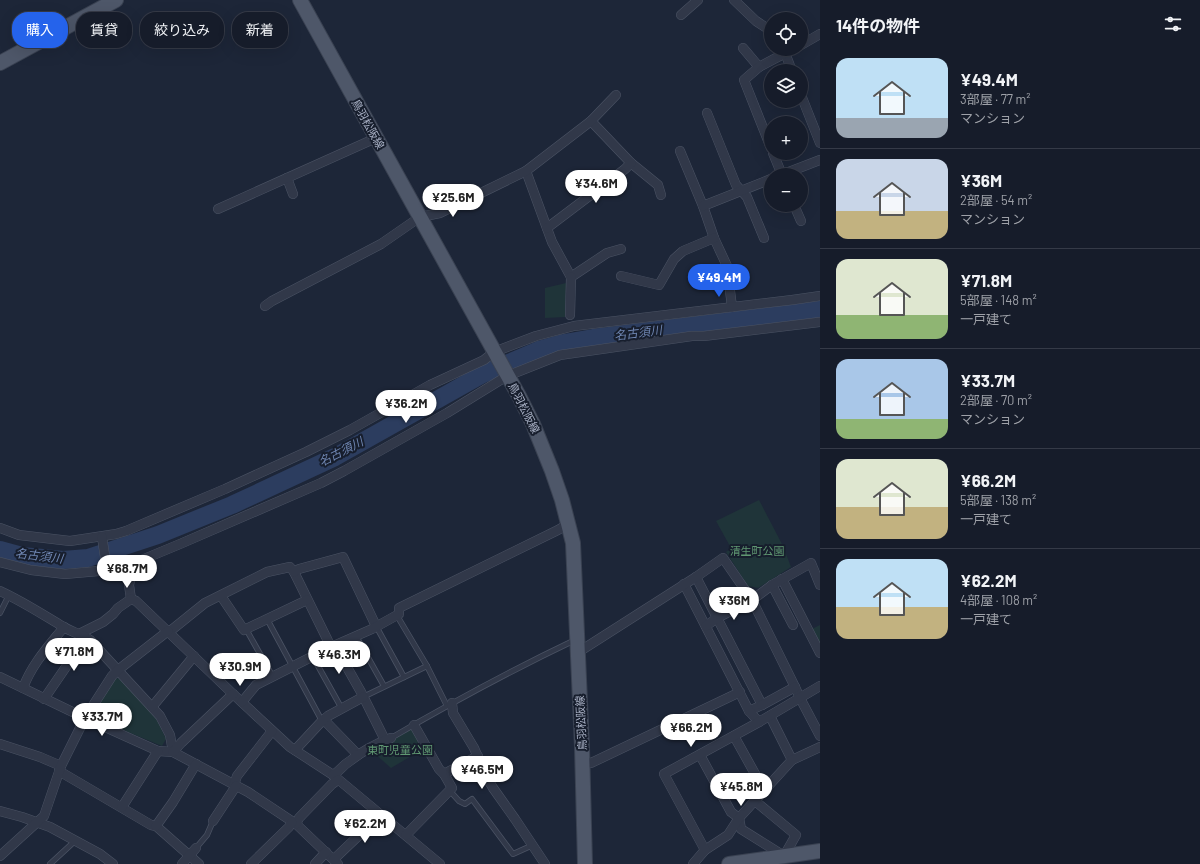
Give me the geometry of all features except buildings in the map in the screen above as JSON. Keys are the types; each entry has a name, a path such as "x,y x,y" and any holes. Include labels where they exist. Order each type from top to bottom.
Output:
{"main road":[{"path":"0,63 116,0"},
{"name":"鳥羽松阪線","path":"300,0 533,424 562,500 573,542 583,762 585,864"},
{"path":"729,864 820,851"}],"street":[{"path":"681,15 698,0"},
{"path":"734,0 756,22 764,27"},
{"path":"808,41 820,34"},
{"path":"743,48 759,67"},
{"path":"764,130 744,80 759,67 778,56"},
{"path":"265,306 381,244 420,217 440,213 526,171 591,121 616,95"},
{"path":"806,108 820,143"},
{"path":"707,114 736,185 747,197 764,238"},
{"path":"591,121 631,163 658,185 661,195"},
{"path":"218,209 376,138"},
{"path":"680,151 703,206 714,238 727,266 732,307"},
{"path":"800,168 820,160"},
{"path":"547,228 631,163"},
{"path":"526,171 552,242 571,277 570,315"},
{"path":"286,178 294,194"},
{"path":"703,206 764,182"},
{"path":"797,212 801,221"},
{"path":"621,276 659,284 674,259 683,251 714,238"},
{"path":"571,277 607,253 621,249"},
{"path":"0,528 19,535 70,541 102,537 126,531 306,452 350,430 430,385 484,360 494,352 536,336 574,326 820,296"},
{"path":"0,562 31,570 54,573 78,573 128,566 321,483 447,413 507,376 560,355 692,336 704,336 820,322"},
{"path":"242,702 256,685 399,614 399,608 568,524"},
{"path":"102,537 107,570"},
{"path":"294,572 299,569 343,557 376,626"},
{"path":"577,646 696,577 723,558 752,600 820,736"},
{"path":"706,626 717,618 752,600 772,585 811,563 820,585"},
{"path":"128,566 132,571 129,585 131,599"},
{"path":"0,856 44,816 60,769 85,718 112,676 118,670 205,603 267,572 290,567 333,646 388,739 348,762 339,772 332,784 300,818 251,864"},
{"path":"696,577 762,705"},
{"path":"782,579 820,653"},
{"path":"684,584 749,711 759,722"},
{"path":"772,585 793,625"},
{"path":"0,591 90,640 160,716 170,736 173,752"},
{"path":"221,596 244,630 307,600"},
{"path":"131,599 136,601 272,731 295,750 336,778 440,864"},
{"path":"44,699 80,645 82,635 103,622 118,608 131,599"},
{"path":"23,688 36,661 64,627"},
{"path":"152,707 194,656"},
{"path":"0,677 44,699 158,751 173,752 248,792 294,823 336,862 379,814"},
{"path":"705,850 664,774 770,716 820,686"},
{"path":"749,711 795,687"},
{"path":"583,762 591,763 740,692"},
{"path":"173,752 180,743 233,694"},
{"path":"295,750 328,716 363,697"},
{"path":"449,705 478,756 486,776 493,788 545,864"},
{"path":"770,716 792,760"},
{"path":"322,721 327,723 353,748 358,755"},
{"path":"406,835 452,788 444,774 439,770 414,725"},
{"path":"213,821 235,786 237,776 272,731"},
{"path":"734,736 764,790"},
{"path":"0,744 40,757 122,808 151,825 156,826 199,864"},
{"path":"693,864 705,850 728,835 739,818 792,760 820,747"},
{"path":"122,808 158,751"},
{"path":"700,755 731,812 739,818 741,829 784,856 796,835 755,801"},
{"path":"444,774 478,756"},
{"path":"156,826 173,802 196,764"},
{"path":"0,811 50,827 100,854 113,864"},
{"path":"182,864 196,848"},
{"path":"315,864 326,852"}],"lane":[{"path":"0,613 9,595"},
{"path":"399,614 399,619 449,705"},
{"path":"267,619 322,721"},
{"path":"376,626 404,677"},
{"path":"246,629 273,677"},
{"path":"356,636 384,686"},
{"path":"388,739 545,654 577,646"},
{"path":"313,657 342,709"},
{"path":"363,697 427,666"},
{"path":"450,791 459,801 465,804 472,799 513,854 533,845"},
{"path":"196,848 207,835 213,821"},
{"path":"50,864 76,840"}],"green space":[{"path":"566,283 565,317 545,318 545,288"},
{"name":"清生町公園","path":"759,500 783,546 791,567 758,588 748,586 726,552 731,548 716,521"},
{"path":"820,625 820,644 812,629"},
{"path":"119,678 156,718 166,739 162,746 94,718 93,715 115,679"},
{"name":"東町児童公園","path":"413,728 424,747 408,758 391,768 373,752"}],"waterway":[{"name":"名古須川","path":"0,550 22,556 63,560 88,558 158,535 232,505 335,457 483,374 539,350 564,343 593,338 820,310"}]}
